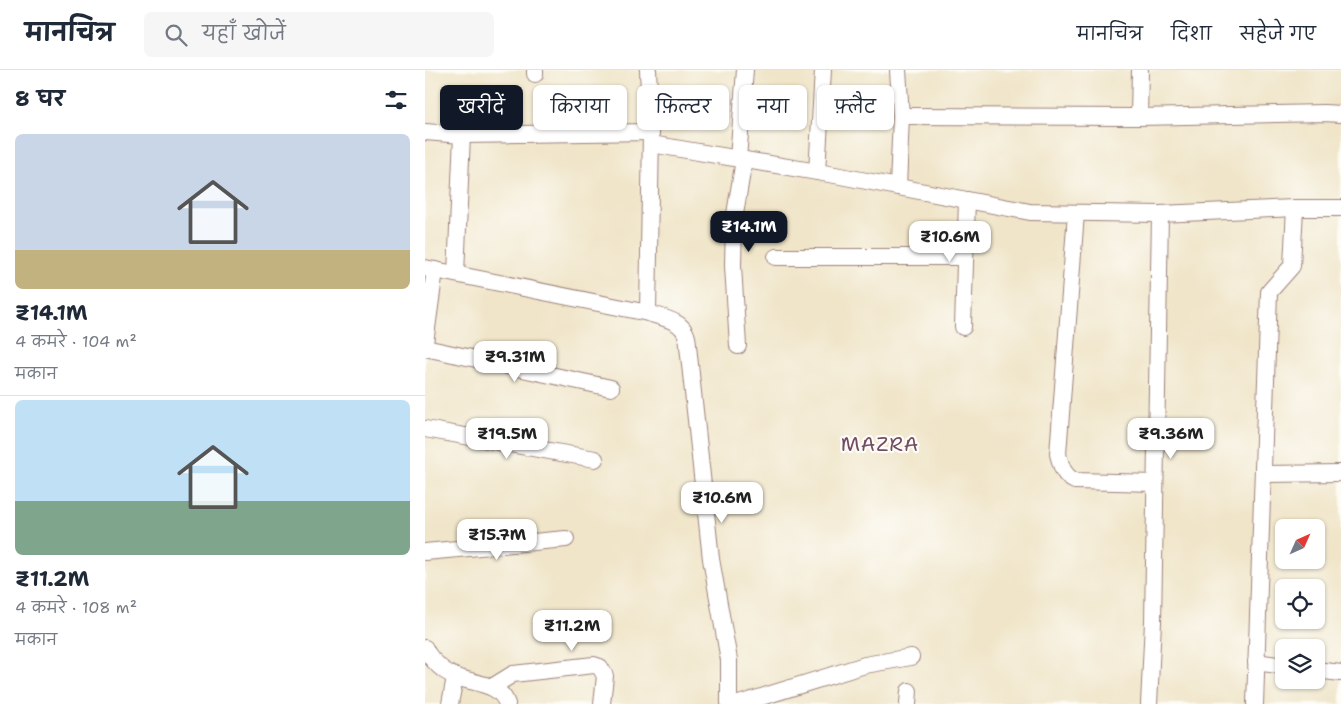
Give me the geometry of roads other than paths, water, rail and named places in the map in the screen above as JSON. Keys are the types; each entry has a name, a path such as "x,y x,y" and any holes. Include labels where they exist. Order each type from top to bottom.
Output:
{"street":[{"path":"648,313 651,138 649,70"},
{"path":"738,346 733,266 734,220 741,159 745,70"},
{"path":"817,172 823,70"},
{"path":"898,187 901,116 899,70"},
{"path":"1139,117 1141,70"},
{"path":"901,116 1139,117 1341,114"},
{"path":"425,132 462,135 651,138 741,159 1030,212 1159,214 1295,208 1341,208"},
{"path":"456,274 462,135"},
{"path":"963,327 967,200"},
{"path":"1255,704 1269,292 1292,266 1295,208"},
{"path":"1076,213 1058,454 1062,469 1069,478 1075,481 1155,483"},
{"path":"1149,704 1153,622 1159,214"},
{"path":"776,256 965,257"},
{"path":"425,343 430,269 648,313 676,322 684,328 688,335 700,467 711,559 729,660 729,704"},
{"path":"425,348 611,388"},
{"path":"425,429 595,459"},
{"path":"1263,474 1341,474"},
{"path":"425,552 566,539"},
{"path":"425,648 427,654 441,669 455,677 492,687 504,696 507,704"},
{"path":"739,704 865,665 911,657"},
{"path":"1256,662 1275,665"},
{"path":"492,687 513,674 595,665 600,667 605,676 602,704"},
{"path":"1325,671 1341,674"},
{"path":"450,704 455,677"}],"district":[{"name":"MAZRA","path":"880,444"}]}
